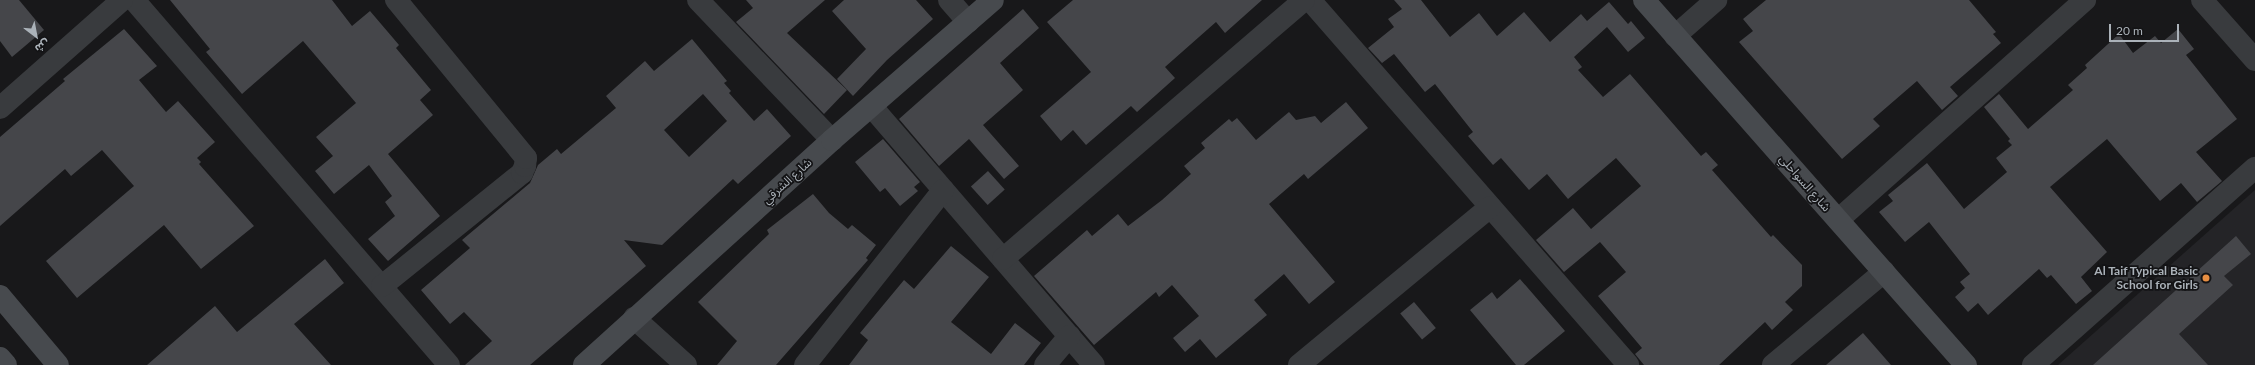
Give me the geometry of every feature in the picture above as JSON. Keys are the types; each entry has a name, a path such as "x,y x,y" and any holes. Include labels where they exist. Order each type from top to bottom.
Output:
{"street":[{"path":"0,108 122,0"},
{"path":"134,0 449,365"},
{"path":"698,0 832,140"},
{"path":"949,0 968,22"},
{"name":"شارع الشرقي","path":"584,365 634,318 832,140 872,107 993,0"},
{"path":"1003,259 1304,0"},
{"path":"1310,0 1628,365"},
{"name":"شارع السواحلي","path":"1644,0 1966,365"},
{"path":"1675,36 1716,0"},
{"path":"1838,220 2085,0"},
{"path":"2202,0 2255,60"},
{"path":"382,286 522,173 526,158 400,1"},
{"path":"872,107 1094,365"},
{"path":"2033,365 2255,168"},
{"path":"805,365 944,190"},
{"path":"1299,365 1490,207"},
{"path":"1772,365 1884,272"},
{"path":"0,296 58,365"},
{"path":"634,318 686,365"},
{"path":"1045,365 1069,336"},
{"path":"0,358 6,365"}],"shaded area":[{"name":"Al Taif Typical Basic School for Girls","path":"2255,190 2255,365 2058,365"}],"building":[{"path":"0,0 19,0 44,30 12,57 0,41"},
{"path":"170,0 332,0 352,26 370,11 399,45 396,48 431,90 420,100 433,115 388,154 440,216 388,261 368,239 395,216 385,202 392,196 369,165 334,194 315,171 333,156 316,137 356,103 303,41 242,94 206,52 210,49"},
{"path":"746,0 825,0 787,33 847,90 824,114 736,22 753,8"},
{"path":"844,0 916,0 933,19 887,60 853,96 837,79 866,49 832,11"},
{"path":"1073,0 1262,0 1225,33 1216,22 1165,67 1175,78 1137,112 1131,106 1086,145 1073,130 1061,141 1040,116 1091,72 1047,22"},
{"path":"1394,0 1421,0 1450,37 1479,13 1497,36 1524,12 1550,42 1581,14 1587,21 1609,2 1628,24 1631,21 1645,38 1628,52 1607,27 1574,57 1582,67 1578,70 1603,97 1630,74 1701,156 1706,152 1718,165 1712,170 1771,237 1773,235 1802,265 1802,286 1785,302 1793,310 1772,330 1765,322 1719,365 1644,365 1635,354 1642,348 1598,296 1626,272 1600,242 1564,272 1536,240 1573,208 1591,229 1641,186 1616,158 1568,199 1547,174 1529,190 1501,158 1493,165 1468,136 1473,132 1435,84 1425,92 1394,54 1382,63 1368,48 1394,27 1388,19 1402,9"},
{"path":"1766,0 1969,0 1996,32 1993,34 2001,43 1950,87 1958,96 1942,110 1917,81 1873,119 1880,126 1842,159 1739,42 1753,31 1743,19"},
{"path":"1023,9 1039,28 1000,63 1023,90 983,125 1019,166 1004,179 969,139 939,166 899,119"},
{"path":"124,29 157,66 139,80 166,112 178,101 215,142 197,158 201,162 199,164 254,226 201,269 164,225 77,298 46,261 134,186 102,150 71,176 65,169 0,226 0,137 65,81 63,79"},
{"path":"2178,29 2194,49 2186,55 2237,119 2196,152 2222,181 2197,202 2181,183 2160,201 2107,139 2050,187 2107,252 2081,277 2092,291 2076,304 2051,275 2047,278 2039,269 1988,315 1978,303 1968,312 1955,297 1965,288 1960,282 1970,274 1929,222 1905,242 1879,212 1893,201 1888,195 1927,163 1964,209 2007,172 1996,158 2012,145 2008,141 2010,139 1984,107 1999,94 2028,129 2073,90 2068,85 2087,68 2085,65 2119,34 2133,53 2155,36 2161,43"},
{"path":"692,39 727,81 724,83 731,91 729,93 754,121 767,109 791,136 738,184 733,179 662,245 624,240 646,266 530,365 465,365 492,341 464,312 450,324 421,290 470,248 462,240 530,183 538,165 557,149 561,154 616,108 606,96 645,61 654,71","holes":["703,94 727,121 689,157 664,130"]},
{"path":"1346,102 1368,128 1308,179 1304,174 1269,204 1335,282 1309,304 1284,274 1254,300 1267,315 1216,358 1200,339 1185,352 1173,338 1199,316 1172,285 1159,297 1156,292 1094,345 1034,276 1087,230 1092,236 1118,214 1128,226 1162,200 1191,174 1184,166 1205,148 1201,143 1229,119 1232,122 1237,118 1256,140 1289,112 1296,120 1315,116 1321,123"},
{"path":"883,139 920,182 914,187 918,191 900,206 885,188 880,192 855,162"},
{"path":"988,171 1005,190 988,205 971,186"},
{"path":"813,194 829,213 848,229 852,225 876,245 866,258 868,260 776,365 717,365 737,341 698,302 769,234 767,230"},
{"path":"2236,236 2251,254 2224,276 2233,285 2179,334 2208,365 2093,365"},
{"path":"951,246 989,277 951,322 991,354 1015,323 1041,343 1024,365 849,365 868,340 860,333 904,280 914,289"},
{"path":"325,259 344,283 294,324 331,365 147,365 215,306 237,332"},
{"path":"1520,279 1565,331 1524,365 1516,365 1470,310 1492,292 1497,299"},
{"path":"1414,302 1436,328 1422,340 1400,314"},
{"path":"1863,333 1891,365 1826,365"}],"place":[{"name":"Al Taif Typical Basic School for Girls","path":"2206,278"}]}
